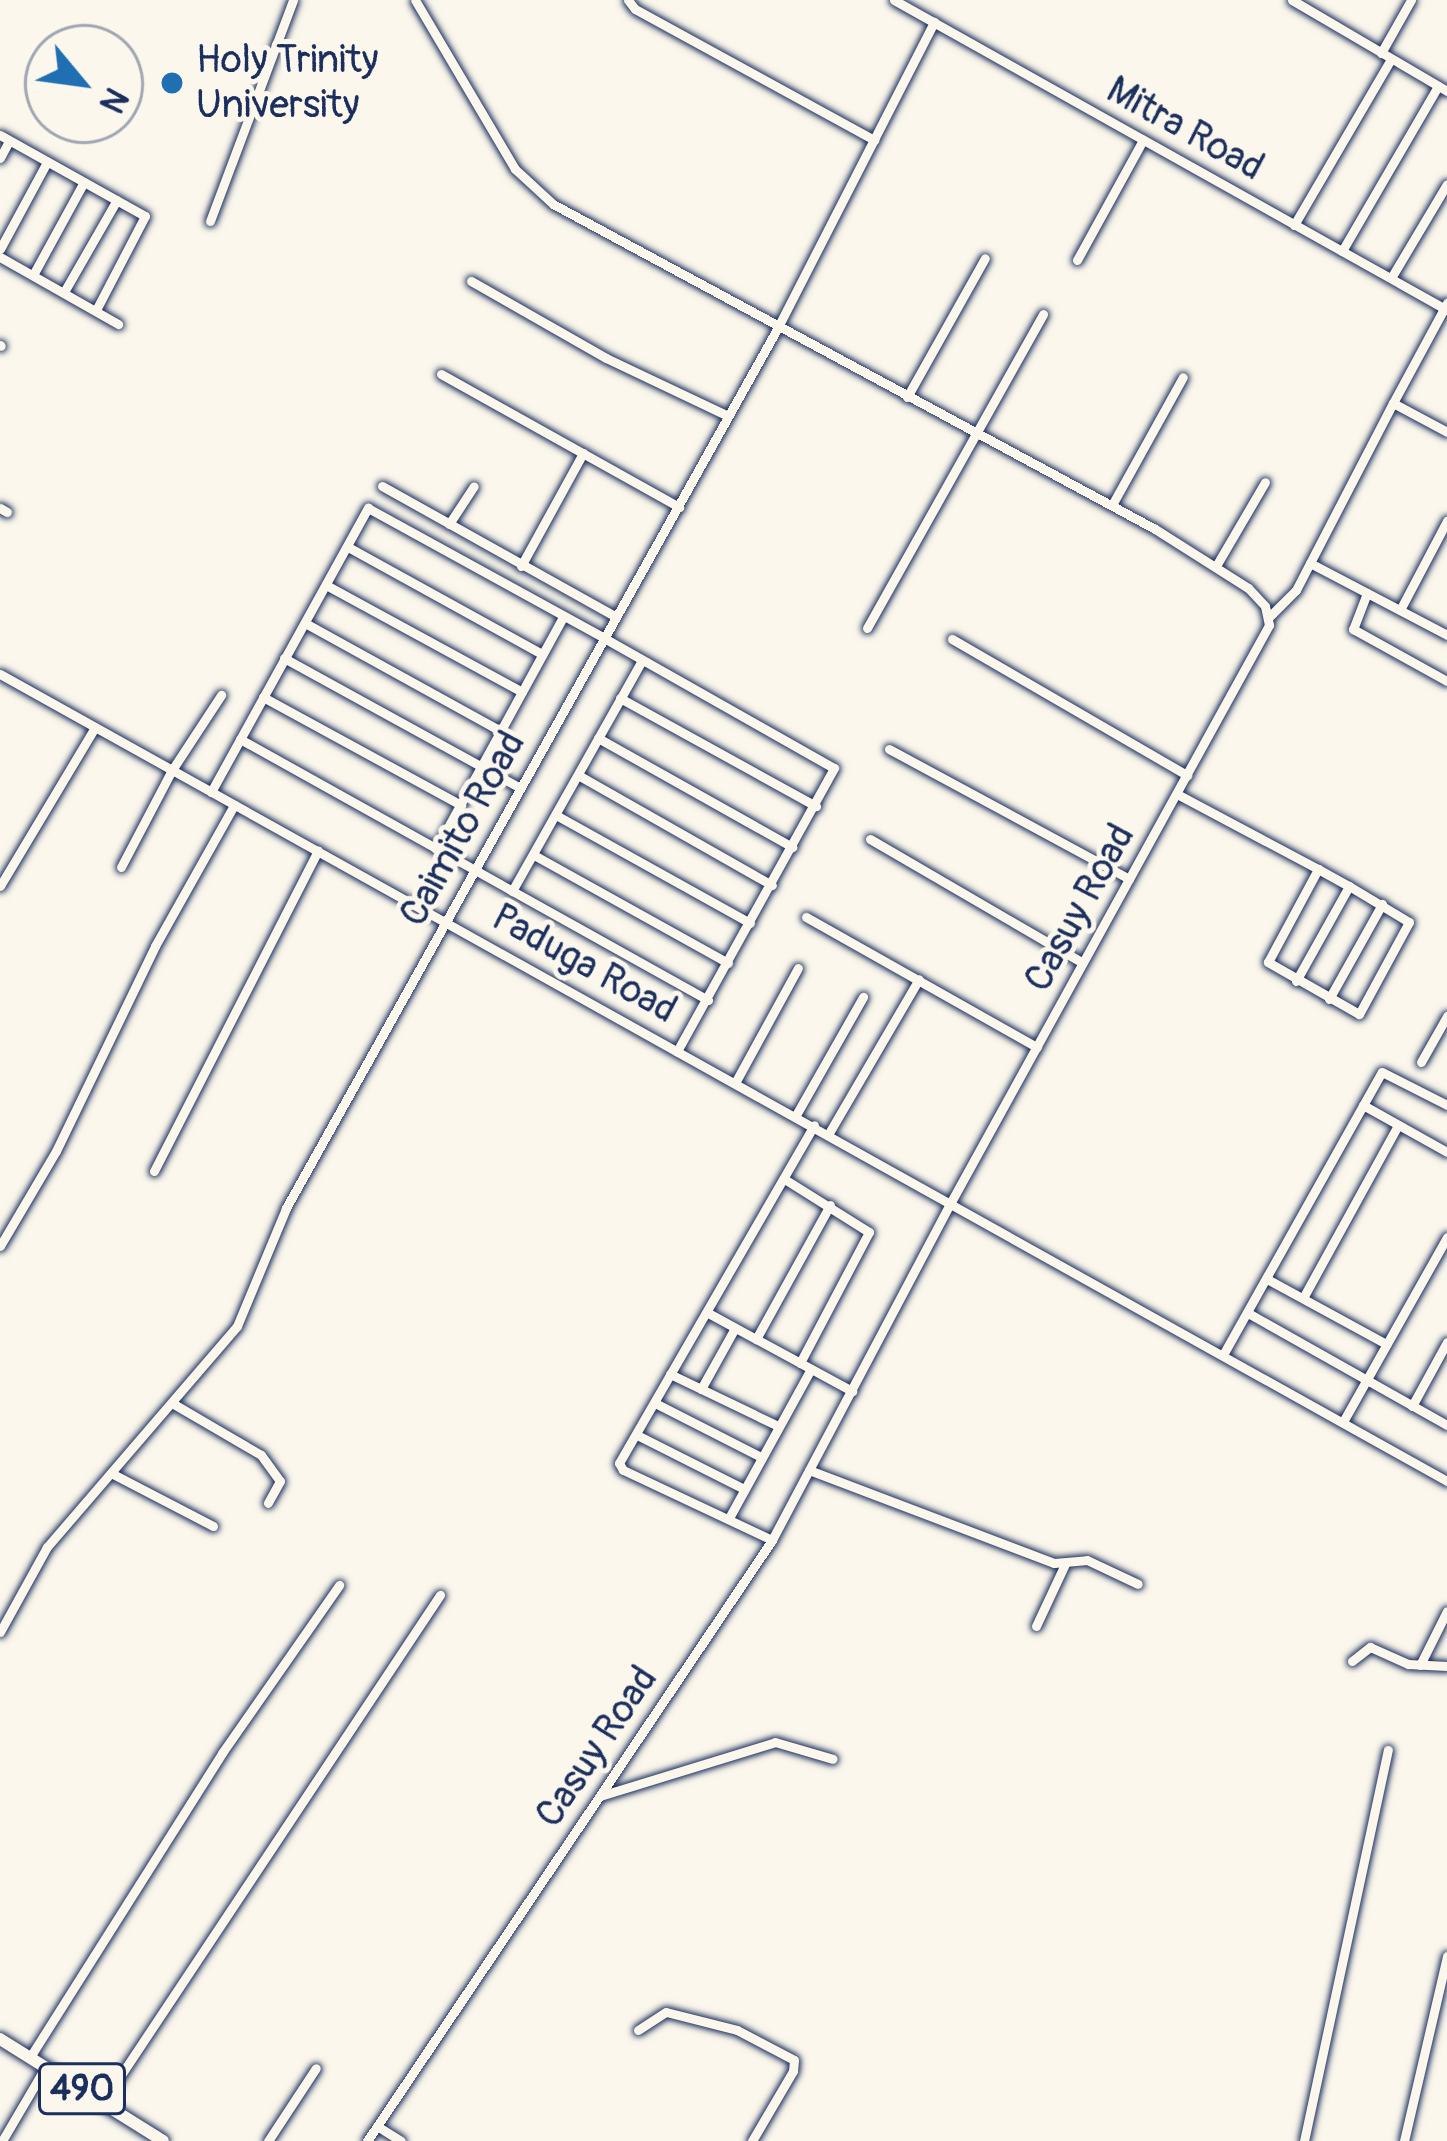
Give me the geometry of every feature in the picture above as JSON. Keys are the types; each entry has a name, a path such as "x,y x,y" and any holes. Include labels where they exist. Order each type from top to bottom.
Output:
{"main road":[{"name":"490","path":"0,2039 163,2141"}],"street":[{"path":"210,221 293,0"},
{"path":"415,0 482,120 538,193 619,244 1112,505 1254,593 1269,617"},
{"path":"628,0 634,9 874,140"},
{"name":"Mitra Road","path":"894,0 1446,307"},
{"path":"1292,0 1444,87 1342,251"},
{"path":"1294,225 1386,56 1411,0"},
{"name":"Caimito Road","path":"0,1632 47,1547 242,1319 286,1208 777,329 934,22"},
{"path":"0,158 5,138 118,200 145,220 96,310"},
{"path":"1077,260 1143,140"},
{"path":"47,162 0,253 118,324"},
{"path":"32,275 84,182"},
{"path":"1391,278 1447,184"},
{"path":"64,292 118,200"},
{"path":"907,397 985,257"},
{"path":"471,281 606,358 728,416"},
{"name":"Casuy Road","path":"367,2141 772,1540 951,1202 1262,645 1269,617 1292,596 1446,307"},
{"path":"867,628 1043,314"},
{"path":"441,374 679,507"},
{"path":"1112,505 1183,376"},
{"path":"1394,403 1447,432"},
{"path":"521,566 583,453"},
{"path":"1216,566 1265,482"},
{"path":"449,524 474,485"},
{"path":"382,486 616,617"},
{"path":"389,520 408,501"},
{"path":"211,792 368,508 604,638 832,766 816,806 677,1051"},
{"path":"1400,610 1447,521"},
{"path":"348,547 542,654"},
{"path":"1310,563 1447,635"},
{"path":"326,585 522,692"},
{"path":"1367,593 1353,628 1447,681"},
{"path":"436,849 563,616"},
{"path":"305,623 502,731"},
{"path":"952,639 1187,775"},
{"path":"284,658 520,788"},
{"path":"512,892 642,660"},
{"name":"Paduga Road","path":"0,674 1447,1480"},
{"path":"121,867 172,770 221,695"},
{"path":"263,697 461,805"},
{"path":"620,698 816,806"},
{"path":"0,886 95,727"},
{"path":"598,738 792,847"},
{"path":"240,739 708,1000"},
{"path":"889,749 1129,879"},
{"path":"578,775 772,885"},
{"path":"1177,794 1318,869 1382,904 1410,926 1366,1010 1355,1013 1268,959 1318,869"},
{"path":"0,1246 56,1151 155,946 234,805"},
{"path":"556,815 750,923"},
{"path":"870,839 1083,963"},
{"path":"154,1172 319,851"},
{"path":"534,855 728,963"},
{"path":"1297,981 1349,886"},
{"path":"1329,999 1382,904"},
{"path":"806,917 1037,1047"},
{"path":"735,1082 798,968"},
{"path":"829,1133 919,980"},
{"path":"796,1115 863,997"},
{"path":"1420,1062 1447,1016"},
{"path":"1224,1352 1385,1071 1447,1105"},
{"path":"1363,1105 1447,1152"},
{"path":"772,1540 621,1468 695,1328 710,1314 814,1125"},
{"path":"1303,1298 1398,1125"},
{"path":"786,1180 869,1232 800,1363"},
{"path":"756,1339 830,1205"},
{"path":"1344,1420 1447,1237"},
{"path":"1267,1279 1386,1344"},
{"path":"1248,1313 1446,1422"},
{"path":"710,1314 852,1391"},
{"path":"701,1389 735,1328"},
{"path":"1412,1406 1447,1342"},
{"path":"729,1517 811,1369"},
{"path":"670,1374 778,1426"},
{"path":"172,1403 262,1455 280,1481 268,1503"},
{"path":"655,1403 761,1457"},
{"path":"637,1435 745,1489"},
{"path":"809,1470 1065,1564 1087,1560 1138,1584"},
{"path":"111,1473 212,1526"},
{"path":"1036,1626 1065,1564"},
{"path":"30,2057 222,1753 339,1585"},
{"path":"103,2102 440,1595"},
{"path":"1420,1665 1446,1614"},
{"path":"1352,1661 1370,1646 1420,1665 1447,1666"},
{"path":"600,1796 775,1742 833,1759"},
{"path":"1304,2141 1388,1750"},
{"path":"1404,2141 1447,1956"},
{"path":"638,2030 666,2012 737,2030 794,2060 793,2071 752,2141"},
{"path":"2,2141 46,2066"},
{"path":"268,2141 316,2068"},
{"path":"377,2126 401,2141"}],"place":[{"name":"Holy Trinity University","path":"172,83"}]}
